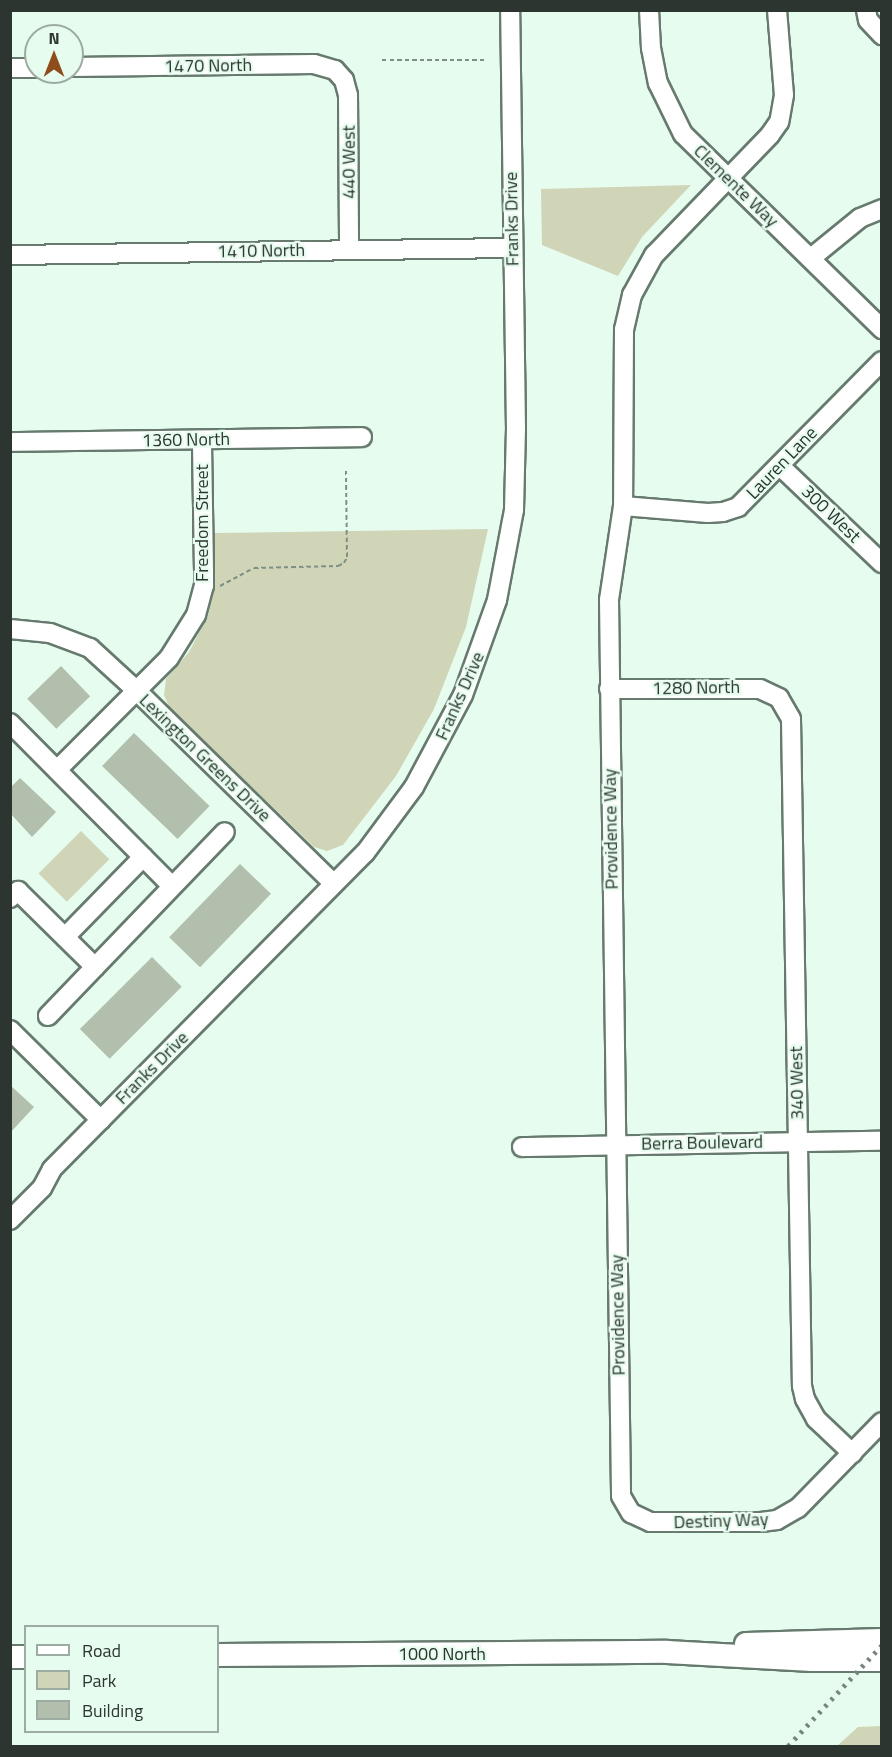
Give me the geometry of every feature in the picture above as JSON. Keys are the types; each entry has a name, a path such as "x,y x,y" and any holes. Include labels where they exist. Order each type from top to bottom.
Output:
{"main road":[{"name":"1000 North","path":"667,1652 716,1646 882,1640"},
{"name":"1000 North","path":"219,1655 667,1652 717,1656 882,1660"}],"street":[{"name":"Franks Drive","path":"10,1220 42,1188 52,1169 364,853 414,787 463,695 496,600 509,540 515,489 510,10"},
{"name":"Clemente Way","path":"649,10 654,65 665,101 683,134 727,180 811,258 882,329"},
{"name":"Providence Way","path":"631,1513 623,1502 620,1489 609,689 609,600 623,506 624,342 632,295 654,255 775,129 782,115 784,96 777,10"},
{"path":"866,10 868,20 878,33"},
{"name":"1470 North","path":"84,67 314,64 329,67 341,75"},
{"name":"440 West","path":"341,75 348,95 350,250"},
{"path":"811,258 860,218 882,209"},
{"name":"1410 North","path":"10,255 513,248"},
{"name":"Lauren Lane","path":"623,506 708,513 723,512 744,502 882,361"},
{"name":"1360 North","path":"10,442 362,437"},
{"name":"Freedom Street","path":"57,770 180,645 201,601 204,571 201,440"},
{"name":"300 West","path":"780,466 882,563"},
{"name":"Lexington Greens Drive","path":"10,629 34,629 71,639 90,648 334,884"},
{"name":"1280 North","path":"609,689 753,688 767,690 779,698"},
{"name":"340 West","path":"779,698 788,711 792,726 801,1386 809,1409 816,1419 852,1453"},
{"path":"12,727 172,886"},
{"path":"48,1016 225,832"},
{"path":"65,937 143,857"},
{"path":"13,891 95,967"},
{"path":"10,1030 101,1119"},
{"name":"Berra Boulevard","path":"522,1147 882,1141"},
{"name":"Destiny Way","path":"631,1513 643,1521 657,1523 777,1520 798,1508 882,1422"}],"path":[{"path":"382,60 485,60"},
{"path":"220,586 254,568 338,566 344,563 347,558 346,471"}],"green space":[{"path":"691,185 642,237 618,276 542,245 541,189"},
{"path":"488,529 466,627 434,709 396,776 343,845 327,851 314,847 169,707 164,695 166,679 189,652 208,615 215,587 214,533"},
{"path":"81,831 109,859 67,902 39,873"},
{"path":"881,1726 881,1746 837,1746 858,1727"}],"building":[{"path":"61,666 90,696 56,729 27,699"},
{"path":"134,733 210,806 178,839 102,766"},
{"path":"20,778 56,812 32,837 10,813 10,788"},
{"path":"240,864 271,894 200,967 169,937"},
{"path":"152,957 182,987 110,1059 80,1029"},
{"path":"10,1085 34,1107 10,1133"}],"railway":[{"path":"788,1746 882,1645"}]}
